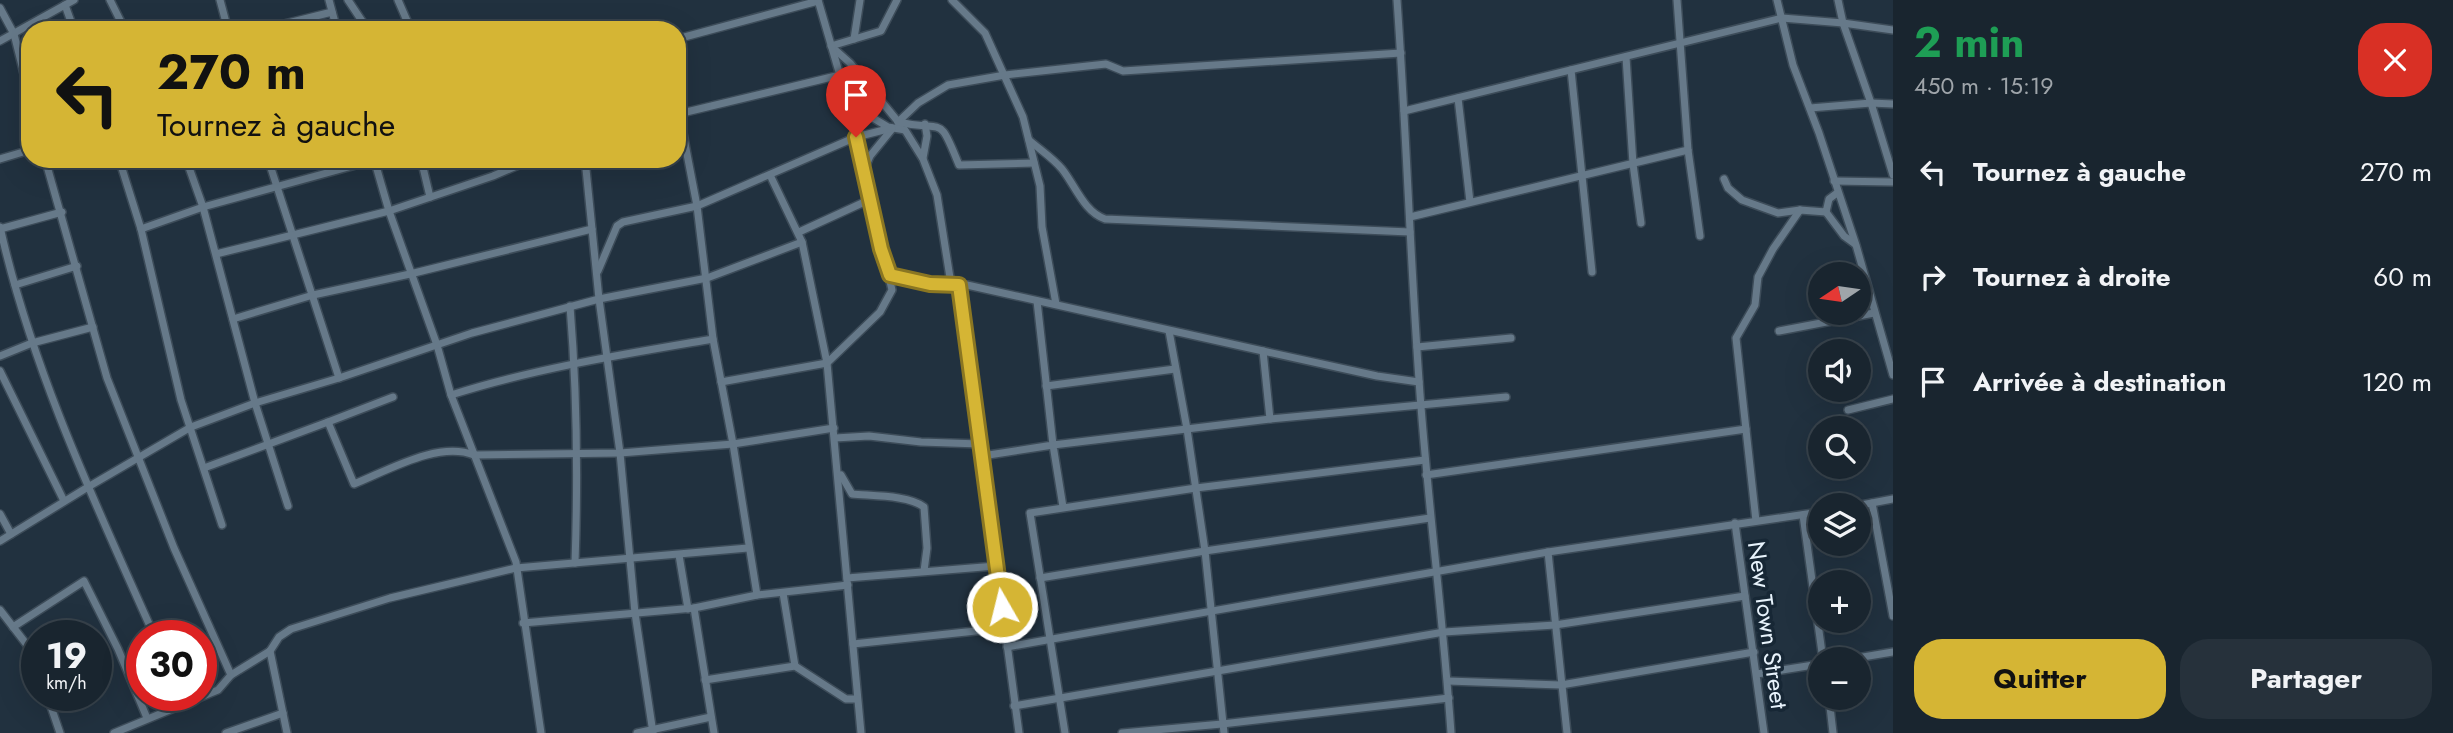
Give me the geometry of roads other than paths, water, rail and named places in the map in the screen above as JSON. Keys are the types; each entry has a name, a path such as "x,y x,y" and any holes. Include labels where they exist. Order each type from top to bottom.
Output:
{"street":[{"path":"37,21 74,0"},
{"path":"110,0 120,21"},
{"path":"220,0 226,21"},
{"path":"329,0 334,21"},
{"path":"348,0 362,21"},
{"path":"398,0 407,21"},
{"path":"686,37 818,0 848,103 892,289 880,312 827,363 720,382"},
{"path":"854,39 860,0"},
{"path":"831,46 881,31 897,0"},
{"path":"952,0 985,33 1023,117 1040,186 1042,228 1056,304"},
{"path":"1397,0 1419,382 1430,517 1444,632 1451,733"},
{"path":"1676,0 1688,150 1700,236"},
{"path":"1777,0 1793,65 1856,245 1893,375"},
{"path":"1838,0 1843,23 1893,175"},
{"path":"65,5 71,21"},
{"path":"0,8 14,34 21,62"},
{"path":"296,21 332,12"},
{"path":"1404,111 1782,19 1893,30"},
{"path":"0,41 21,30"},
{"path":"831,46 850,63 895,125"},
{"path":"864,170 870,156 895,125 918,103 948,85 1006,75 1106,64 1123,71 1401,53"},
{"path":"1626,57 1633,164 1641,223"},
{"path":"1571,70 1592,272"},
{"path":"686,112 840,75"},
{"path":"1458,98 1470,202"},
{"path":"848,103 905,130 923,159 937,195 955,285 982,456 1019,733"},
{"path":"1810,108 1893,104"},
{"path":"923,159 927,136 925,124"},
{"path":"597,274 617,226 623,222 697,206 856,137 895,125 937,125 946,132 958,165 1034,163"},
{"path":"1028,140 1061,167 1087,205 1097,216 1104,219 1410,232"},
{"path":"1410,217 1688,150"},
{"path":"0,159 21,153"},
{"path":"686,153 697,206 713,339 757,595"},
{"path":"49,168 107,378 137,457 231,675"},
{"path":"122,168 141,229 181,400 222,525"},
{"path":"189,168 203,207 255,403 288,506"},
{"path":"271,168 339,378"},
{"path":"141,229 203,207 346,168"},
{"path":"376,168 410,274 437,345 451,395 516,569 541,733"},
{"path":"423,168 430,197"},
{"path":"216,254 389,211 509,168"},
{"path":"586,168 599,299 620,453 635,613 653,732"},
{"path":"770,175 799,232 827,363 839,470 861,733"},
{"path":"1724,179 1728,188 1742,200 1778,213 1800,210 1826,212"},
{"path":"1834,181 1893,182"},
{"path":"1837,193 1829,199 1826,212 1843,236 1856,245"},
{"path":"799,232 871,199"},
{"path":"1756,521 1736,338 1755,304 1758,277 1773,249 1800,210"},
{"path":"62,212 0,228 32,343 88,486 147,620"},
{"path":"233,319 313,295 592,229"},
{"path":"0,541 88,486 191,427 255,403 570,306 707,278 802,242"},
{"path":"15,285 77,266"},
{"path":"890,275 930,284 955,285 1037,300 1263,352 1419,382"},
{"path":"1037,300 1053,445 1063,507"},
{"path":"570,306 575,364 575,453 578,491 575,563"},
{"path":"1779,331 1874,313"},
{"path":"0,356 32,343 93,327"},
{"path":"1169,331 1205,551 1223,729"},
{"path":"1417,347 1511,338"},
{"path":"451,395 498,380 713,339"},
{"path":"1263,352 1270,419"},
{"path":"1046,386 1175,369"},
{"path":"0,371 64,501"},
{"path":"204,468 393,397"},
{"path":"982,456 1270,419 1506,397"},
{"path":"1848,410 1893,400"},
{"path":"328,422 354,484 439,450 462,450 474,455 620,453 733,444 834,428"},
{"path":"1426,475 1746,429"},
{"path":"835,438 869,436 921,442 980,443"},
{"path":"1065,733 1030,513 1196,488 1425,460"},
{"path":"839,470 852,494 895,498 924,507 927,548 924,571"},
{"path":"1893,499 1872,503 1893,616"},
{"path":"0,514 11,534"},
{"path":"1007,648 1548,552 1808,514"},
{"path":"1803,515 1820,647"},
{"path":"1040,578 1430,517"},
{"name":"New Town Street","path":"1734,523 1764,733"},
{"path":"217,690 231,675 270,651 279,637 291,629 390,598 516,569 748,548"},
{"path":"1548,552 1567,733"},
{"path":"679,555 714,733"},
{"path":"523,623 691,609 757,595 924,571 996,566"},
{"path":"13,627 84,581 148,718"},
{"path":"783,593 795,666"},
{"path":"1014,706 1444,632 1555,625 1745,596"},
{"path":"0,610 21,637"},
{"path":"853,644 1004,628"},
{"path":"270,651 288,733"},
{"path":"1448,681 1561,685 1754,652"},
{"path":"1871,656 1893,652"},
{"path":"1757,674 1808,665"},
{"path":"705,680 795,666 846,699 858,699"},
{"path":"1122,733 1223,729 1448,698"},
{"path":"1830,710 1833,733"},
{"path":"52,711 60,733"},
{"path":"114,733 165,711"},
{"path":"226,733 283,713"},
{"path":"637,733 653,732 711,717"},
{"path":"134,724 137,733"}]}
